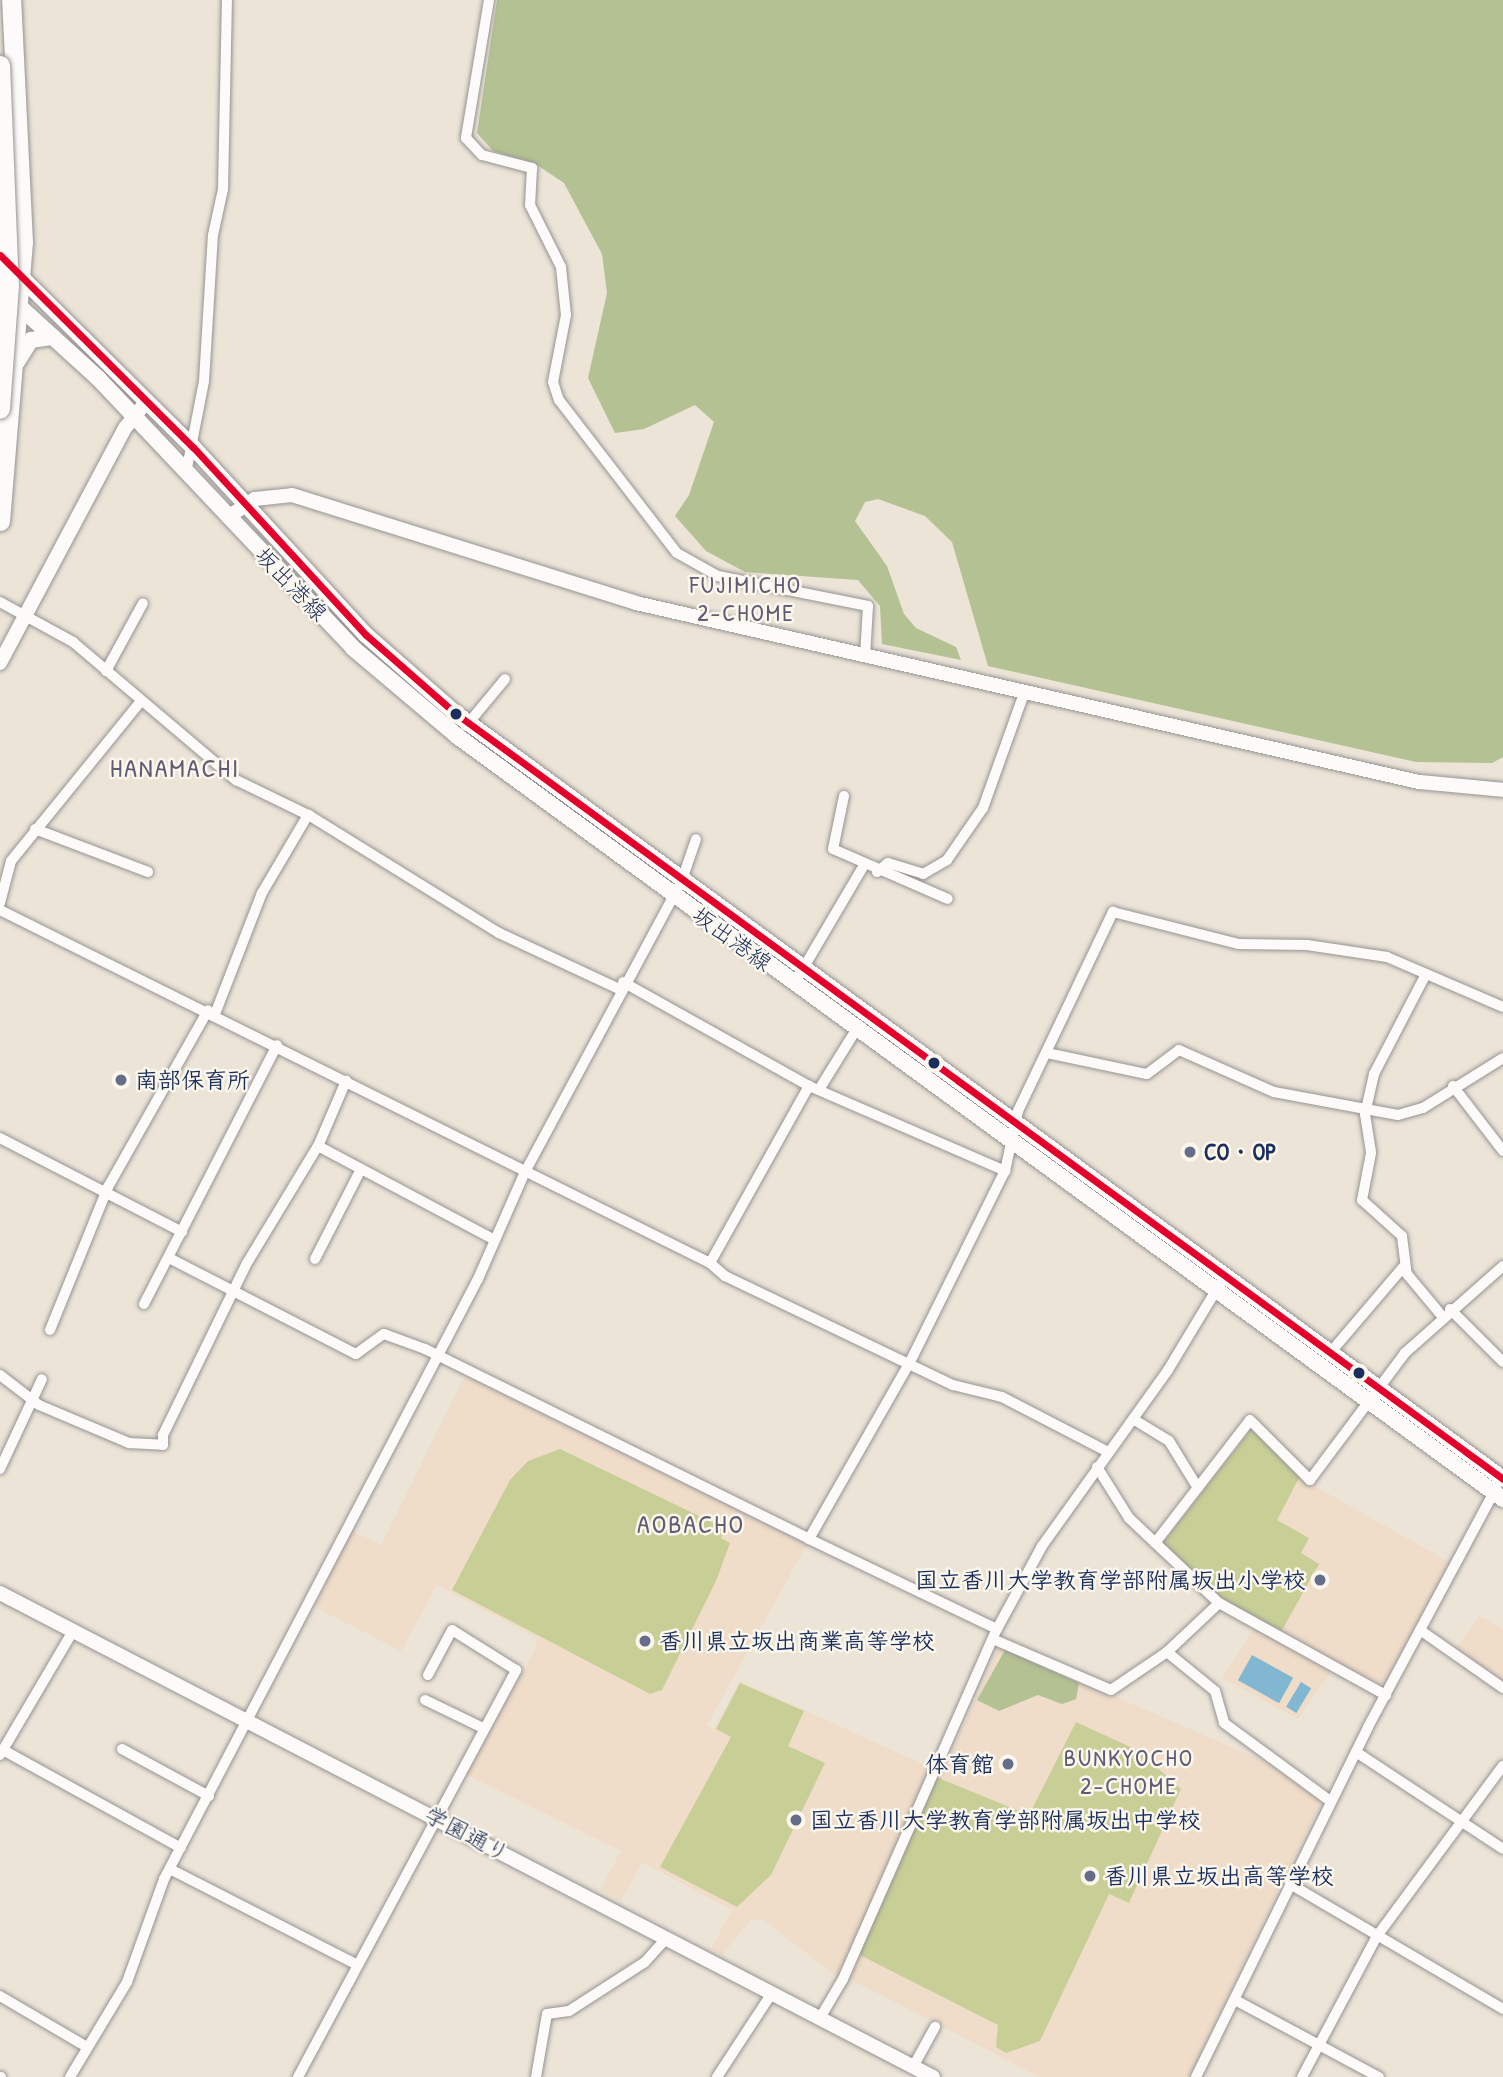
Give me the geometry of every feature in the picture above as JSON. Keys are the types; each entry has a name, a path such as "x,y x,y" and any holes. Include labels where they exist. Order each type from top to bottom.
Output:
{"highway":[{"path":"0,521 21,308 11,0"},
{"path":"0,65 9,285 0,409"},
{"path":"0,255 21,277"},
{"path":"0,286 21,308"}],"main road":[{"name":"坂出港線","path":"21,277 193,447 366,635 463,730 682,880 798,977"},
{"name":"坂出港線","path":"21,308 132,416 353,648 463,730 672,896 798,977 1013,1123 1220,1283 1501,1484"},
{"path":"17,362 31,340 53,337"},
{"name":"坂出港線","path":"861,1022 1014,1144 1220,1283 1330,1353 1372,1393"}],"street":[{"path":"186,473 193,447 223,189 228,0"},
{"path":"489,0 466,138 482,155 532,168 530,205 561,267 566,315 553,382 559,401 677,553 718,576 868,606 872,618 865,656"},
{"path":"0,663 23,612 132,416 146,402"},
{"path":"228,517 244,503 292,495 528,573 865,656 1419,782 1503,790"},
{"path":"0,602 23,612 106,671 236,780 308,815 499,933 621,986 814,1087 1005,1171"},
{"path":"106,671 143,603"},
{"path":"463,730 505,679"},
{"path":"877,872 888,863 923,874 947,860 983,808 1025,691"},
{"path":"0,903 12,861 35,829 141,701"},
{"path":"844,796 833,849 863,867 948,899"},
{"path":"50,1330 107,1193 211,1012 262,893 308,815"},
{"path":"35,829 148,872"},
{"path":"71,2077 135,1964 170,1869 250,1722 438,1355 526,1172 621,986 682,880 696,839"},
{"path":"798,977 863,867"},
{"path":"0,910 211,1012 710,1263 725,1276 910,1362 953,1385 1002,1397 1108,1452"},
{"path":"809,1539 910,1362 1005,1171 1014,1144 1013,1123 1113,912 1239,944 1307,945 1387,957 1503,1007"},
{"path":"1426,974 1374,1074 1365,1114 1371,1153 1362,1200 1402,1236 1404,1266 1446,1313 1503,1362"},
{"path":"710,1263 814,1087 861,1022"},
{"path":"144,1304 277,1045"},
{"path":"1047,1053 1147,1074 1179,1049 1274,1092 1365,1114 1412,1114 1453,1086 1503,1058"},
{"path":"0,1375 32,1400 129,1443 163,1445 163,1434 236,1292 318,1146 346,1081"},
{"path":"1453,1086 1503,1151"},
{"path":"0,1138 182,1232"},
{"path":"318,1146 495,1240"},
{"path":"315,1259 361,1169"},
{"path":"169,1258 356,1354 384,1334 438,1355 1111,1690 1167,1652 1219,1603"},
{"path":"1330,1353 1404,1266"},
{"path":"1155,1544 1250,1420 1310,1479 1372,1393 1446,1313 1503,1266"},
{"path":"820,2018 996,1634 1066,1506 1133,1419 1220,1283"},
{"path":"0,1469 42,1379"},
{"path":"1133,1419 1169,1441 1198,1488"},
{"path":"1097,1467 1112,1497 1155,1544 1219,1603 1386,1695"},
{"path":"1196,2077 1237,2001 1330,1801 1501,1484"},
{"name":"学園通り","path":"0,1593 933,2077"},
{"path":"298,2077 434,1817 516,1670 452,1630 428,1675"},
{"path":"1420,1630 1503,1688"},
{"path":"73,1631 1,1753 181,1848"},
{"path":"1167,1652 1215,1691 1224,1723 1330,1801"},
{"path":"425,1700 483,1728"},
{"path":"122,1749 209,1796"},
{"path":"1356,1752 1503,1849"},
{"path":"1302,2077 1377,1936 1503,1766"},
{"path":"170,1869 356,1964"},
{"path":"1290,1884 1503,2009"},
{"path":"536,2077 547,2014 569,2011 655,1955 666,1939"},
{"path":"717,2077 772,1993"},
{"path":"0,1996 87,2046"},
{"path":"1237,2001 1379,2077"},
{"path":"913,2067 935,2027"}],"shaded area":[{"name":"香川県立坂出商業高等学校","path":"465,1376 807,1544 707,1725 714,1729 740,1681 929,1767 839,1979 764,1920 751,1919 722,1955 711,1949 732,1910 642,1862 621,1901 600,1890 621,1851 466,1774 537,1646 535,1637 437,1585 401,1651 315,1607 350,1530 381,1545"},
{"name":"国立香川大学教育学部附属坂出小学校","path":"1248,1428 1311,1484 1449,1562 1384,1686 1337,1663 1298,1719 1222,1678 1259,1621"},
{"path":"1479,1616 1503,1629 1503,1682 1456,1648"},
{"name":"香川県立坂出高等学校","path":"1000,1646 1272,1765 1322,1799 1189,2077 1040,2077 848,1978"}],"green space":[{"path":"497,0 1503,0 1503,757 1492,763 1416,762 988,666 952,542 925,516 878,499 865,502 855,521 887,566 904,614 916,628 956,647 961,660 882,644 880,606 858,580 745,572 706,551 675,516 689,495 714,422 695,405 644,429 615,433 588,378 607,293 602,254 564,183 534,163 493,151 477,133"},
{"path":"1253,1427 1301,1474 1277,1520 1309,1538 1301,1553 1319,1564 1281,1632 1220,1599 1162,1544"},
{"path":"560,1449 726,1529 721,1538 730,1543 716,1581 662,1690 650,1694 452,1590 510,1480 528,1461"},
{"path":"1005,1650 1079,1683 1076,1699 1062,1704 1038,1695 999,1711 977,1700"},
{"path":"740,1683 804,1711 788,1746 825,1763 771,1875 737,1907 660,1867 731,1737 716,1729"},
{"path":"1076,1722 1139,1751 1181,1789 1129,1903 1109,1894 1040,2041 1006,2053 996,2047 998,2025 858,1954 936,1777 1029,1815"}],"water":[{"path":"1252,1655 1293,1678 1279,1703 1238,1680"},
{"path":"1301,1682 1311,1688 1296,1713 1286,1707"}],"transit line":[{"path":"0,255 193,447 366,635 455,713 1503,1479"}],"place":[{"name":"南部保育所","path":"121,1080"},
{"name":"CO・OP","path":"1190,1152"},
{"name":"国立香川大学教育学部附属坂出小学校","path":"1320,1580"},
{"name":"香川県立坂出商業高等学校","path":"645,1641"},
{"name":"体育館","path":"1008,1764"},
{"name":"国立香川大学教育学部附属坂出中学校","path":"796,1820"},
{"name":"香川県立坂出高等学校","path":"1090,1876"}],"district":[{"name":"FUJIMICHO 2-CHOME","path":"746,599"},
{"name":"HANAMACHI","path":"175,768"},
{"name":"AOBACHO","path":"691,1524"},
{"name":"BUNKYOCHO 2-CHOME","path":"1129,1772"}]}
